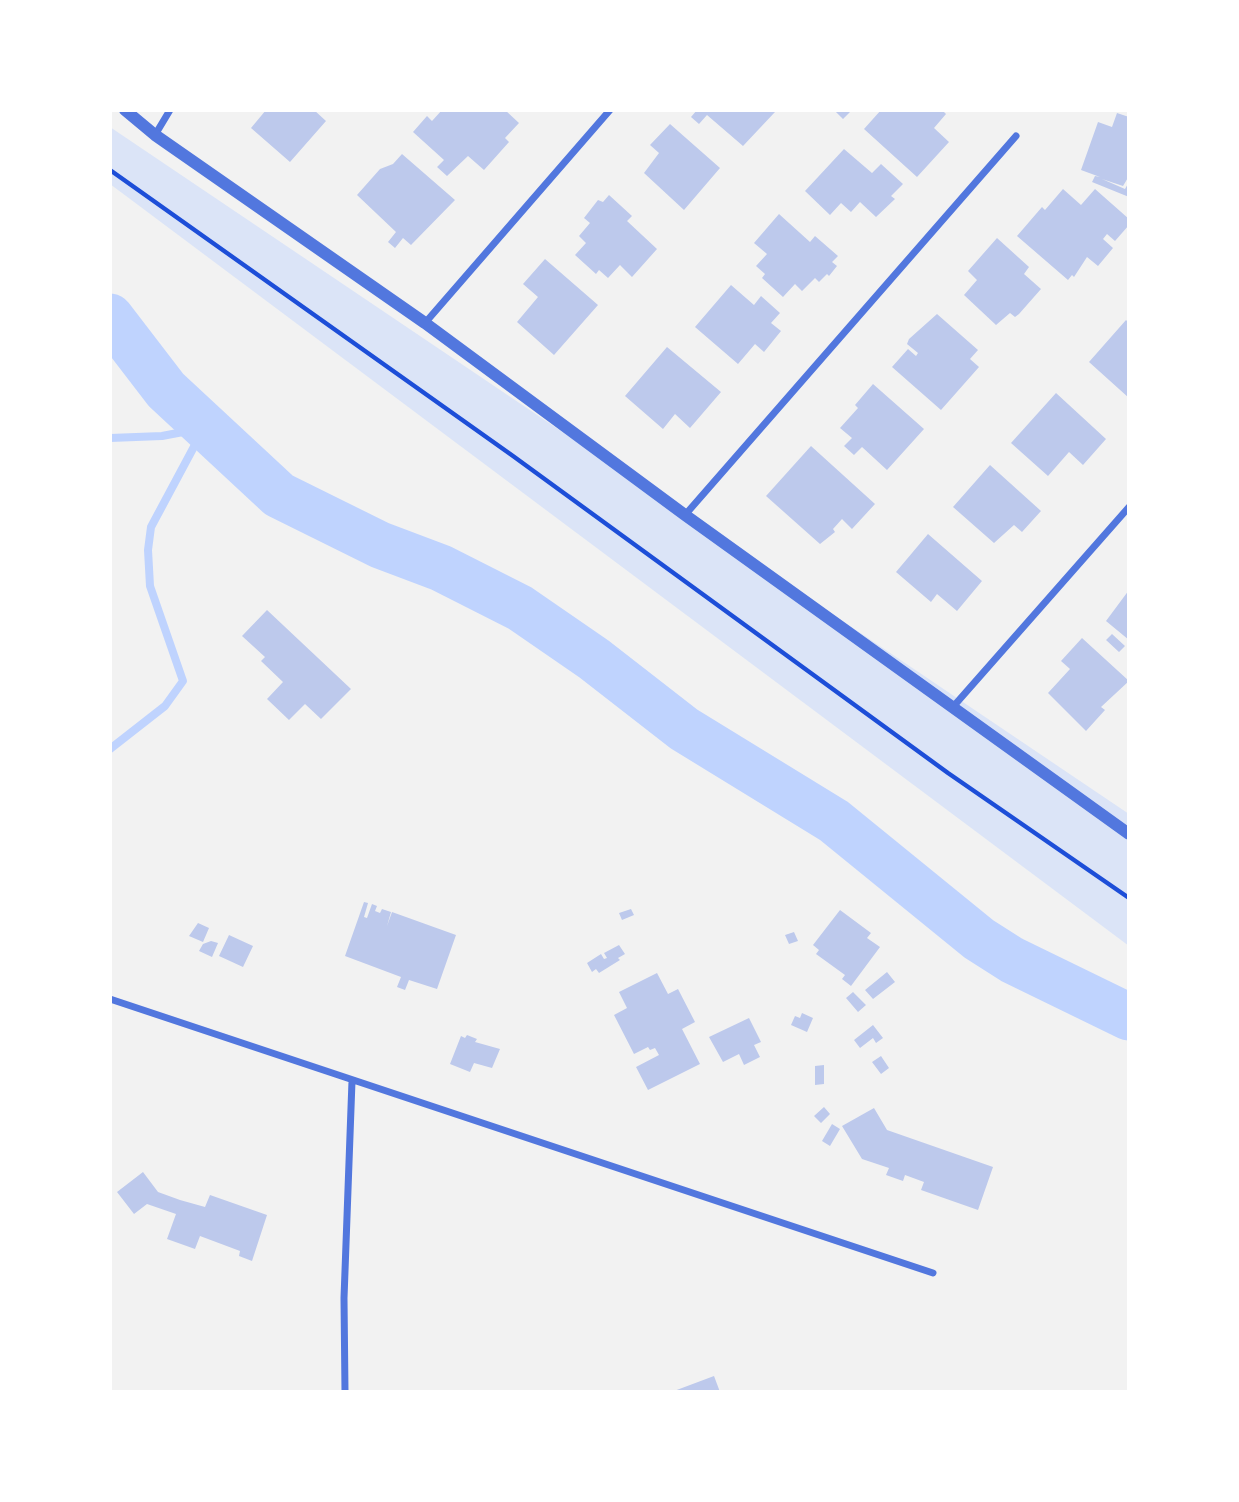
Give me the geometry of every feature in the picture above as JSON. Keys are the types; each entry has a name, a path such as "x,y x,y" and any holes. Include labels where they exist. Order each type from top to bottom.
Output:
{"street":[{"path":"125,110 155,135 425,323 685,515 1129,834"},
{"path":"155,135 170,110"},
{"path":"425,323 610,110"},
{"path":"685,515 1016,136"},
{"path":"952,708 1129,507"},
{"path":"110,999 933,1273"},
{"path":"345,1392 344,1298 352,1081"}],"path":[{"path":"110,170 513,456 948,773 1129,898"}],"shaded area":[{"path":"110,127 1129,814 1129,946 110,184"}],"building":[{"path":"266,110 314,110 326,121 290,162 251,128"},
{"path":"442,110 505,110 519,123 505,138 509,142 484,170 468,156 447,176 437,167 444,160 413,132 427,116 432,121"},
{"path":"697,110 780,110 743,146 707,115 699,124 691,117"},
{"path":"834,110 848,110 850,112 843,119"},
{"path":"881,110 942,110 946,114 934,128 949,142 917,177 864,129"},
{"path":"1117,113 1129,117 1129,176 1123,186 1102,179 1125,189 1129,182 1129,197 1092,182 1095,176 1100,177 1081,170 1098,122 1112,127"},
{"path":"670,124 720,168 684,210 644,173 659,153 650,145"},
{"path":"844,149 872,173 881,164 903,184 891,196 895,199 876,217 860,202 851,212 841,203 830,215 805,191"},
{"path":"402,154 455,200 411,245 403,238 395,248 388,242 396,232 357,195 380,169 393,164"},
{"path":"1063,189 1081,205 1095,189 1129,219 1129,225 1115,241 1107,234 1103,239 1113,248 1098,266 1087,257 1074,277 1072,275 1068,280 1017,236 1042,207 1045,210"},
{"path":"609,195 632,216 627,221 657,249 632,277 620,265 608,278 599,270 596,274 575,255 586,243 579,236 590,223 584,218 598,200 603,202"},
{"path":"779,214 810,242 815,236 838,256 832,262 837,266 829,276 827,274 819,282 815,278 802,291 795,284 783,297 762,278 765,274 756,266 767,254 754,243"},
{"path":"997,238 1029,267 1024,274 1041,289 1019,314 1015,317 1010,313 996,325 964,295 977,280 968,271"},
{"path":"545,259 598,305 554,355 517,322 538,297 523,284"},
{"path":"731,285 754,305 761,296 780,313 771,323 781,331 764,352 755,344 738,364 695,327"},
{"path":"937,314 978,350 970,359 979,367 941,410 892,367 908,349 916,356 918,353 907,344 909,339"},
{"path":"1126,320 1129,323 1129,398 1089,362"},
{"path":"667,347 721,392 690,428 675,414 663,429 625,396"},
{"path":"873,384 924,429 887,470 862,447 854,455 844,446 852,438 840,428 858,408 855,405"},
{"path":"1056,393 1106,439 1083,465 1069,452 1048,476 1011,443"},
{"path":"811,446 875,504 852,529 842,519 833,529 835,532 820,544 766,496"},
{"path":"990,465 1041,511 1022,532 1014,525 994,543 953,507"},
{"path":"928,534 982,581 957,611 937,594 931,602 896,572"},
{"path":"1129,590 1129,640 1106,621"},
{"path":"267,610 351,689 321,719 305,704 289,720 267,699 283,682 261,661 265,657 242,636"},
{"path":"1112,634 1125,646 1119,652 1106,640"},
{"path":"1082,638 1129,681 1101,707 1105,710 1086,731 1048,693 1070,669 1061,661"},
{"path":"364,902 368,903 364,917 367,918 372,904 377,906 375,911 380,913 382,909 391,912 387,926 392,912 456,935 437,989 409,980 405,990 397,987 401,977 345,956"},
{"path":"631,909 634,915 622,920 619,913"},
{"path":"840,910 871,933 867,938 880,947 851,986 842,979 845,975 816,954 819,950 813,945"},
{"path":"198,923 209,928 203,942 189,936"},
{"path":"794,932 798,941 789,944 785,935"},
{"path":"229,935 253,946 243,967 219,956"},
{"path":"211,941 218,943 212,957 199,951 203,944"},
{"path":"619,945 625,954 618,958 620,960 599,973 596,969 592,972 587,963 601,954 604,959 607,958 604,953"},
{"path":"887,972 895,982 873,999 865,990"},
{"path":"657,973 668,994 678,989 695,1022 682,1029 700,1064 648,1090 636,1067 659,1055 655,1048 650,1050 648,1047 634,1054 614,1015 627,1008 619,992"},
{"path":"853,992 866,1005 858,1012 846,998"},
{"path":"802,1013 813,1018 807,1032 791,1025 795,1016 800,1018"},
{"path":"749,1018 761,1042 754,1045 760,1057 744,1065 739,1054 723,1062 709,1037"},
{"path":"873,1025 883,1038 876,1043 873,1038 860,1048 854,1040"},
{"path":"467,1035 477,1039 475,1042 500,1049 492,1068 474,1063 470,1072 450,1064 461,1036 465,1038"},
{"path":"881,1056 889,1068 881,1074 872,1062"},
{"path":"824,1065 824,1084 815,1085 815,1066"},
{"path":"824,1107 830,1114 821,1123 814,1116"},
{"path":"874,1108 887,1130 993,1167 978,1210 921,1190 924,1182 905,1175 903,1181 886,1175 889,1168 862,1159 842,1126"},
{"path":"832,1124 840,1129 830,1146 822,1141"},
{"path":"143,1172 158,1192 180,1200 205,1207 210,1195 267,1215 252,1261 239,1256 240,1251 200,1236 195,1249 167,1239 176,1214 147,1204 134,1214 117,1192"},
{"path":"714,1376 720,1392 674,1392 674,1391"}],"waterway":[{"path":"110,317 166,390 279,495 380,545 441,568 520,608 594,659 684,729 834,821 979,939 1012,960 1129,1017"},
{"path":"110,438 162,436 204,428"},
{"path":"110,749 165,706 183,681 150,586 148,550 151,527 204,428"}]}
